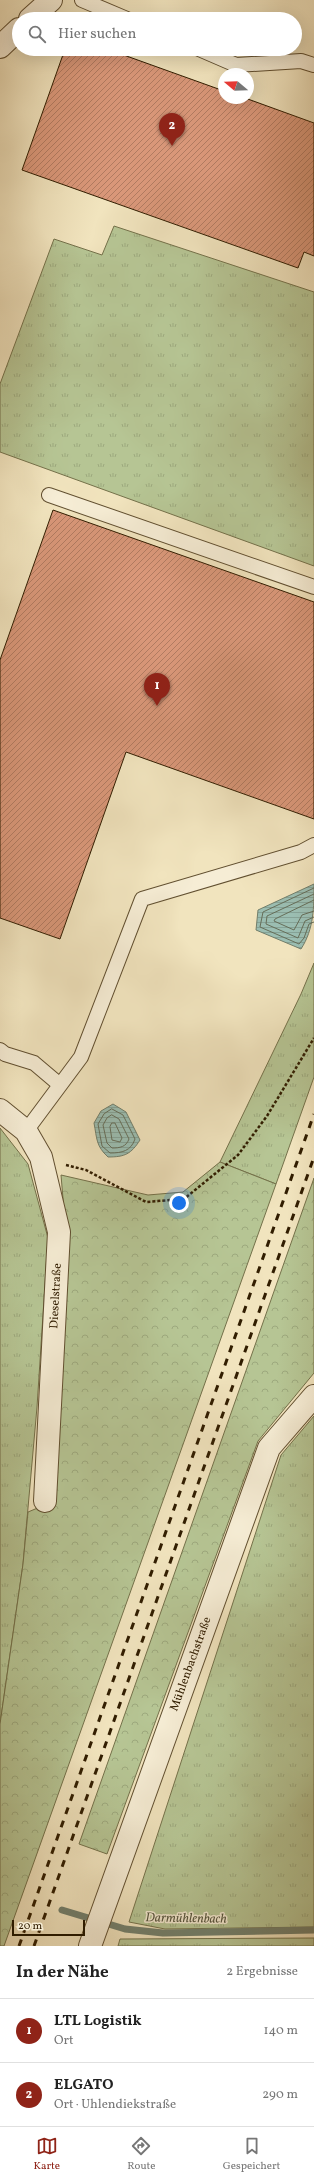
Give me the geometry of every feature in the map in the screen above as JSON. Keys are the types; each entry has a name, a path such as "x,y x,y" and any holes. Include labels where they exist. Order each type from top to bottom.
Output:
{"street":[{"path":"38,12 51,0"},
{"path":"0,47 12,36"},
{"name":"Dieselstraße","path":"0,1110 26,1131 41,1157 59,1232 45,1501"},
{"name":"Mühlenbachstraße","path":"92,1943 269,1448 314,1396"}],"lane":[{"path":"82,0 110,12"},
{"path":"215,56 236,65 301,61 314,65"},
{"path":"48,495 314,587"},
{"path":"26,1131 81,1057 142,899 302,852 314,845"},
{"path":"0,1050 5,1054 34,1063 60,1085"}],"path":[{"path":"41,1157 86,1170 146,1202 184,1199 238,1155 267,1116 314,1038"}],"green space":[{"path":"114,226 314,292 314,566 0,452 0,384 54,239 102,255"},
{"path":"314,963 314,1077 276,1184 220,1162 301,994"},
{"path":"0,1128 28,1164 48,1238 37,1407 23,1564 0,1724"},
{"path":"220,1162 276,1184 4,1946 0,1946 0,1724 23,1564 28,1512 52,1502 66,1234 61,1175 148,1195 183,1192"},
{"path":"314,1178 314,1373 258,1441 107,1854 79,1844"},
{"path":"314,1416 314,1927 165,1929 129,1922 281,1455"},
{"path":"314,1938 314,1946 118,1946 120,1939"}],"water":[{"path":"314,884 311,926 309,934 301,949 256,930 258,910"},
{"path":"113,1104 126,1112 140,1140 134,1149 127,1154 108,1157 99,1146 94,1123 101,1111"}],"building":[{"path":"63,56 126,56 218,89 218,104 254,104 254,101 314,123 314,256 304,252 298,268 22,170"},
{"path":"53,510 314,602 314,819 126,752 60,939 0,918 0,660"}],"waterway":[{"name":"Darmühlenbach","path":"62,1910 125,1929 163,1933 314,1930"}],"railway":[{"path":"19,1946 314,1114"},
{"path":"34,1946 314,1157"}],"place":[{"name":"ELGATO","path":"172,146"},
{"name":"LTL Logistik","path":"157,706"}]}
